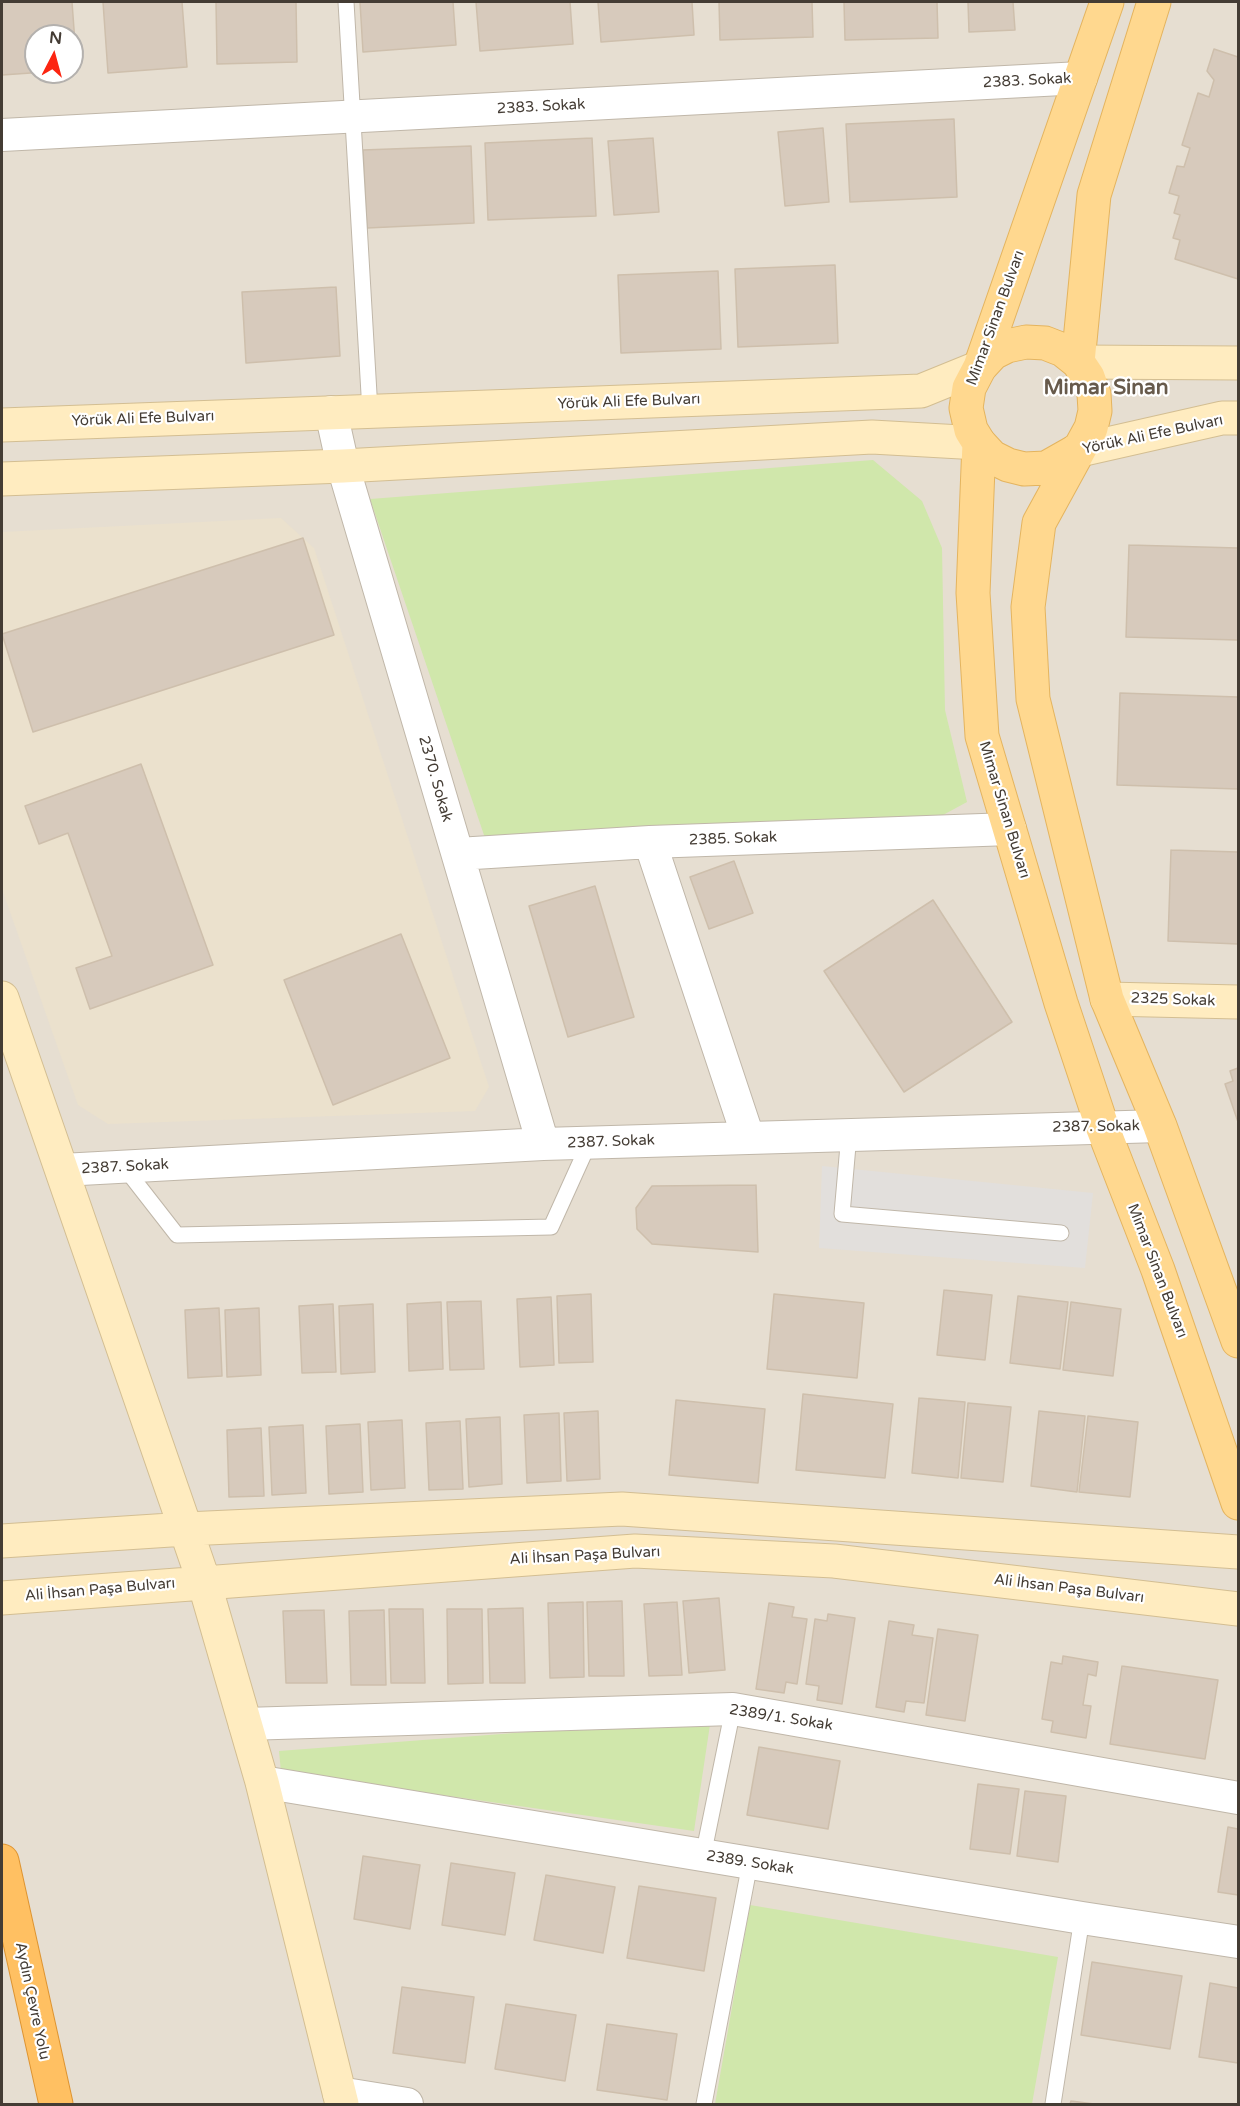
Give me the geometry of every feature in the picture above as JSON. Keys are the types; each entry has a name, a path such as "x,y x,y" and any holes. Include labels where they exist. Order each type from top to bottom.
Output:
{"highway":[{"name":"Aydın Çevre Yolu","path":"2,1861 56,2104"}],"main road":[{"name":"Mimar Sinan Bulvarı","path":"1107,2 980,367 969,388 966,408 971,430 979,444 974,592 982,736 1102,1126 1158,1270 1239,1503"},
{"path":"1154,2 1094,195 1078,362 1088,377 1094,394 1095,411 1091,428 1039,523 1028,607 1033,699 1107,999 1160,1126 1239,1341"},
{"name":"Yörük Ali Efe Bulvarı","path":"980,367 993,353 1007,346 1026,342 1045,343 1063,350 1078,362"},
{"name":"Yörük Ali Efe Bulvarı","path":"979,444 992,457 1024,470 1046,468 1076,452"}],"street":[{"name":"2383. Sokak","path":"2,135 1081,78"},
{"path":"1078,362 1239,363"},
{"name":"Yörük Ali Efe Bulvarı","path":"2,425 921,390 980,367"},
{"name":"2370. Sokak","path":"331,412 344,466 543,1144"},
{"name":"Yörük Ali Efe Bulvarı","path":"1076,452 1222,418 1239,418"},
{"path":"2,479 344,466 873,437 979,444"},
{"name":"2385. Sokak","path":"458,854 650,842 1010,829"},
{"path":"650,842 748,1137"},
{"path":"2,998 204,1582 262,1782 341,2099 407,2104"},
{"name":"2325 Sokak","path":"1107,999 1239,1002"},
{"name":"2387. Sokak","path":"62,1170 543,1144 1160,1126"},
{"path":"2,1541 186,1529 622,1509 1239,1552"},
{"name":"Ali İhsan Paşa Bulvarı","path":"2,1598 634,1551 834,1561 1239,1609"},
{"name":"2389/1. Sokak","path":"245,1724 734,1709 1239,1798"},
{"name":"2389. Sokak","path":"262,1782 1239,1942"}],"lane":[{"path":"346,2 370,411"},
{"path":"849,1134 842,1214 1062,1233"},
{"path":"124,1167 177,1235 551,1227 589,1143"},
{"path":"703,1856 734,1709"},
{"path":"704,2104 750,1863"},
{"path":"1053,2104 1082,1918"}],"shaded area":[{"path":"2,2 1238,2 1238,2104 2,2104"},
{"path":"281,518 314,548 489,1087 475,1111 108,1124 78,1105 2,889 2,532"},
{"path":"822,1166 1093,1193 1085,1268 819,1248"}],"green space":[{"path":"873,460 922,501 942,548 945,710 967,802 932,821 485,838 370,499"},
{"path":"711,1718 694,1831 281,1772 279,1751"},
{"path":"750,1905 1058,1957 1032,2104 715,2104"}],"building":[{"path":"2,2 72,2 74,24 24,24 24,73 2,75"},
{"path":"103,2 182,2 187,67 108,73"},
{"path":"216,2 296,2 297,62 217,64"},
{"path":"360,2 453,2 456,45 363,52"},
{"path":"476,2 570,2 573,44 480,51"},
{"path":"598,2 692,2 694,35 601,42"},
{"path":"719,2 812,2 813,37 720,40"},
{"path":"844,2 937,2 938,38 845,40"},
{"path":"968,2 1013,2 1015,30 969,32"},
{"path":"1214,49 1238,57 1238,279 1175,259 1180,240 1173,238 1180,215 1174,213 1179,196 1169,193 1177,166 1184,167 1190,148 1182,145 1198,93 1209,97 1214,80 1207,71"},
{"path":"954,119 957,197 850,202 846,124"},
{"path":"823,128 829,202 785,206 778,132"},
{"path":"592,138 596,216 488,220 485,143"},
{"path":"653,138 659,212 614,215 608,141"},
{"path":"471,146 474,223 367,228 363,150"},
{"path":"835,265 838,343 738,347 735,269"},
{"path":"718,271 721,349 621,353 618,275"},
{"path":"336,287 340,356 246,363 242,292"},
{"path":"303,538 334,635 33,732 2,634"},
{"path":"1129,545 1238,548 1238,640 1126,637"},
{"path":"1120,693 1238,697 1238,789 1117,785"},
{"path":"141,764 213,965 90,1009 76,968 112,956 68,833 39,844 25,806"},
{"path":"1171,850 1238,852 1238,944 1168,941"},
{"path":"734,861 753,913 709,929 690,877"},
{"path":"595,886 634,1017 568,1037 529,906"},
{"path":"933,900 1012,1022 904,1092 824,971"},
{"path":"401,934 450,1058 333,1105 284,980"},
{"path":"1238,1068 1238,1122 1225,1084 1233,1081 1230,1071"},
{"path":"756,1185 758,1252 652,1244 637,1229 636,1208 652,1186"},
{"path":"944,1290 992,1295 985,1360 937,1355"},
{"path":"591,1294 593,1362 559,1363 557,1296"},
{"path":"774,1294 864,1303 857,1378 767,1369"},
{"path":"1018,1296 1068,1302 1060,1369 1010,1363"},
{"path":"551,1297 554,1365 520,1367 517,1299"},
{"path":"481,1301 484,1369 450,1370 447,1302"},
{"path":"441,1302 443,1369 409,1371 407,1304"},
{"path":"1071,1302 1121,1309 1113,1376 1063,1370"},
{"path":"333,1304 336,1372 302,1373 299,1306"},
{"path":"373,1304 375,1372 341,1374 339,1306"},
{"path":"219,1308 222,1376 188,1378 185,1310"},
{"path":"259,1308 261,1375 227,1377 225,1310"},
{"path":"803,1394 893,1404 885,1478 796,1470"},
{"path":"919,1398 965,1402 958,1478 912,1473"},
{"path":"676,1400 765,1409 758,1483 669,1475"},
{"path":"968,1403 1011,1407 1003,1482 961,1478"},
{"path":"598,1411 600,1479 567,1481 564,1413"},
{"path":"1039,1411 1085,1416 1077,1492 1031,1486"},
{"path":"559,1413 561,1481 527,1483 524,1415"},
{"path":"1088,1416 1138,1422 1130,1497 1079,1492"},
{"path":"500,1417 502,1484 469,1487 466,1419"},
{"path":"402,1420 405,1488 371,1490 368,1422"},
{"path":"460,1421 463,1489 429,1490 426,1423"},
{"path":"360,1424 363,1492 329,1494 326,1426"},
{"path":"303,1425 306,1493 272,1495 269,1427"},
{"path":"261,1428 264,1496 229,1497 227,1430"},
{"path":"719,1598 725,1670 689,1673 683,1601"},
{"path":"622,1601 624,1676 589,1676 587,1602"},
{"path":"583,1602 584,1677 550,1678 548,1603"},
{"path":"677,1602 682,1675 649,1676 644,1604"},
{"path":"769,1603 794,1607 792,1617 807,1619 797,1684 786,1682 784,1693 756,1689"},
{"path":"523,1608 525,1683 490,1683 488,1609"},
{"path":"389,1609 423,1609 425,1683 391,1683"},
{"path":"447,1609 482,1609 483,1683 448,1684"},
{"path":"324,1610 327,1683 286,1683 283,1611"},
{"path":"384,1610 386,1685 351,1685 349,1611"},
{"path":"828,1614 855,1618 842,1704 817,1700 819,1686 806,1684 815,1619 827,1621"},
{"path":"889,1621 914,1625 912,1635 933,1638 924,1703 906,1701 904,1712 876,1707"},
{"path":"938,1629 978,1635 965,1721 926,1715"},
{"path":"1063,1656 1098,1662 1096,1676 1088,1674 1083,1705 1091,1706 1086,1738 1051,1732 1053,1721 1042,1719 1051,1662 1062,1664"},
{"path":"1122,1666 1218,1680 1205,1759 1110,1744"},
{"path":"759,1747 840,1761 828,1829 747,1815"},
{"path":"978,1784 1019,1789 1010,1854 970,1849"},
{"path":"1025,1791 1066,1796 1058,1862 1017,1856"},
{"path":"1228,1827 1238,1829 1238,1895 1218,1892"},
{"path":"363,1856 420,1865 410,1929 354,1919"},
{"path":"451,1863 515,1873 505,1935 442,1925"},
{"path":"546,1875 615,1887 603,1953 534,1940"},
{"path":"639,1886 716,1898 704,1971 627,1958"},
{"path":"1092,1962 1182,1976 1170,2049 1081,2035"},
{"path":"1210,1983 1238,1988 1238,2063 1199,2057"},
{"path":"402,1987 474,1997 465,2063 393,2053"},
{"path":"506,2004 576,2015 565,2081 495,2069"},
{"path":"607,2024 677,2034 667,2100 597,2090"},
{"path":"1071,2101 1094,2104 1070,2104"}],"district":[{"name":"Mimar Sinan","path":"1106,388"}]}
